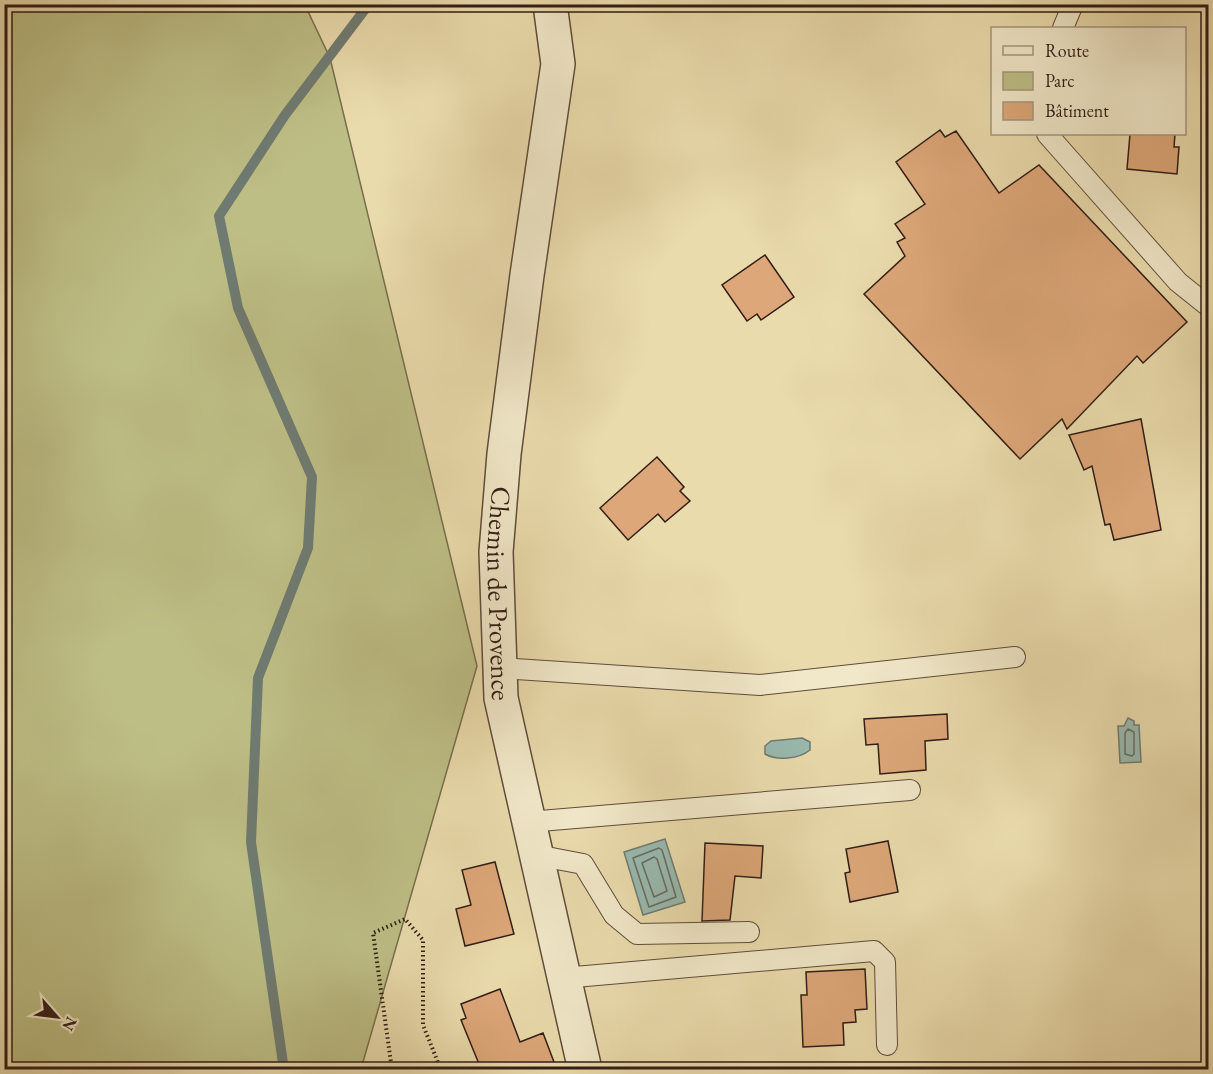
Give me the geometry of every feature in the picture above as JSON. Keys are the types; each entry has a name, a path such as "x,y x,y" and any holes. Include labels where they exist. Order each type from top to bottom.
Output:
{"street":[{"name":"Chemin de Provence","path":"550,4 558,64 504,454 496,552 501,698 585,1070"}],"lane":[{"path":"1063,27 1073,4"},
{"path":"1048,135 1178,282 1209,306"},
{"path":"500,668 760,685 1015,657"},
{"path":"528,822 909,789"},
{"path":"536,855 583,864 614,915 637,934 749,932"},
{"path":"563,978 874,951 885,962 887,1045"}],"path":[{"path":"392,1070 373,933 405,919 423,939 423,1025 441,1070"}],"green space":[{"path":"5,4 305,5 330,58 477,666 361,1069 5,1069"}],"water":[{"path":"1128,718 1134,721 1134,725 1139,725 1141,762 1120,763 1118,726 1124,726"},
{"path":"802,738 810,742 810,750 805,753 782,758 765,754 765,746 771,741"},
{"path":"665,839 685,902 643,915 624,852"}],"building":[{"path":"940,130 945,137 956,131 999,193 1039,165 1187,322 1143,363 1137,356 1067,429 1062,419 1020,459 864,294 905,256 897,242 905,238 895,224 925,204 896,162"},
{"path":"1130,135 1175,135 1174,147 1179,147 1177,174 1127,169"},
{"path":"765,255 794,297 761,320 757,314 747,321 722,285"},
{"path":"1141,419 1161,530 1114,540 1110,524 1105,525 1092,466 1084,470 1069,435"},
{"path":"657,457 684,487 680,491 690,501 665,522 658,514 628,540 600,508"},
{"path":"947,714 948,739 925,741 926,770 880,774 878,744 866,745 864,719"},
{"path":"888,841 898,892 850,902 845,873 850,872 846,849"},
{"path":"705,843 763,846 761,878 735,876 730,920 702,921"},
{"path":"495,862 514,934 465,946 456,909 471,905 462,870"},
{"path":"865,969 867,1009 855,1010 856,1022 843,1023 844,1045 803,1047 801,995 807,995 806,972"},
{"path":"500,989 520,1042 543,1033 557,1070 468,1070 479,1064 461,1020 466,1018 461,1004"}],"waterway":[{"path":"284,1070 251,842 258,678 308,548 312,477 238,308 219,216 285,115 369,4"}]}
